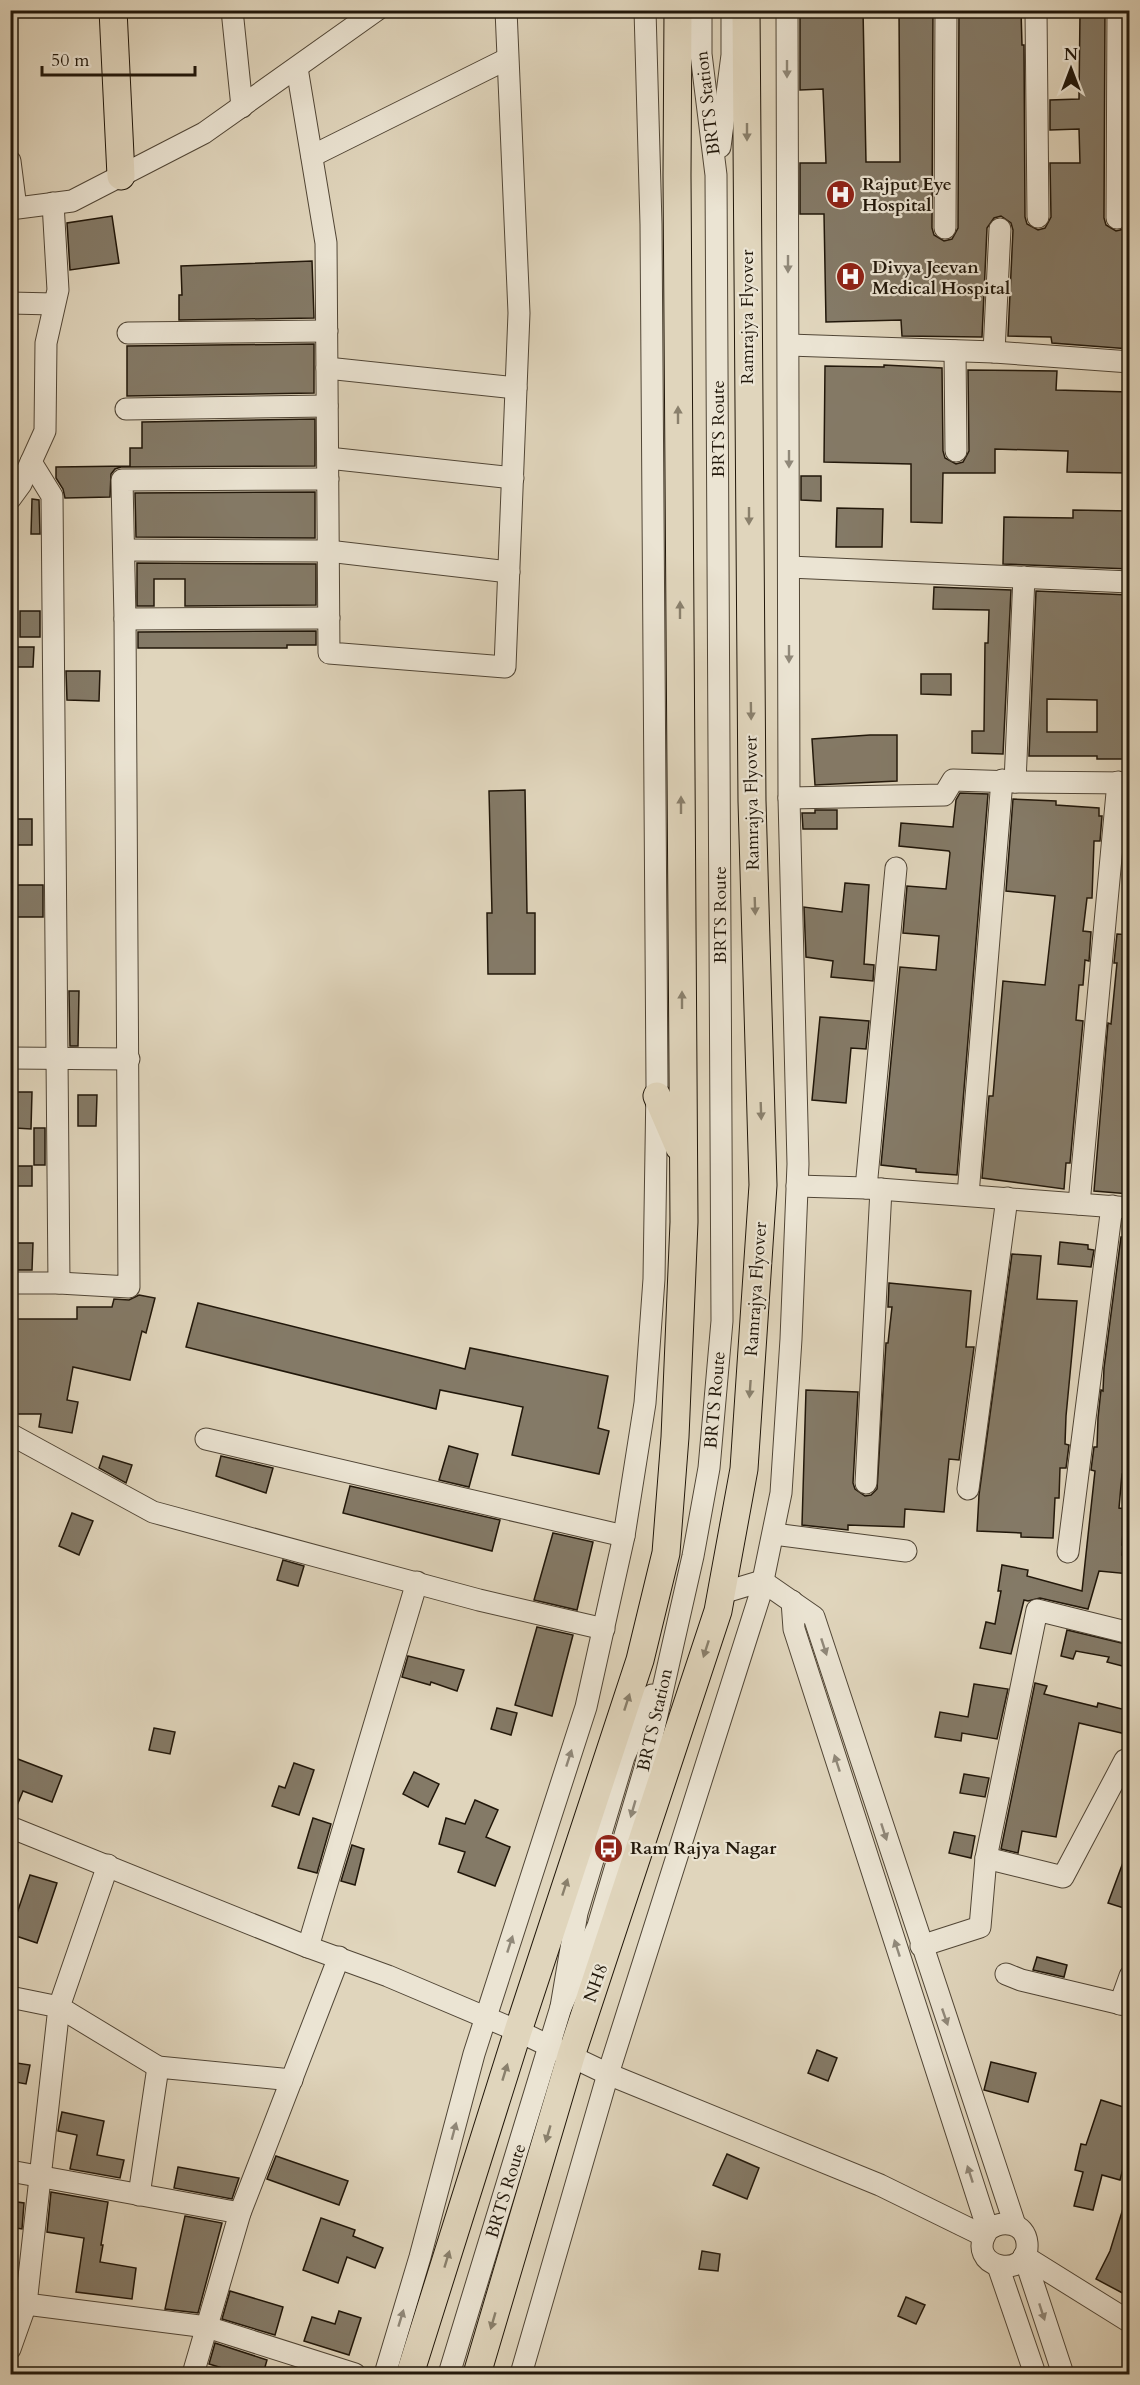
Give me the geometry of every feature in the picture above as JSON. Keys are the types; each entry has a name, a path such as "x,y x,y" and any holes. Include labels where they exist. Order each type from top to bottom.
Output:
{"main road":[{"path":"113,10 121,176"},
{"path":"410,2374 518,2031 640,1660 666,1553 675,1437 684,1222 677,187 678,10"},
{"name":"Ramrajya Flyover","path":"722,1593 744,1469 763,1185 751,743 746,10"},
{"path":"657,1096 683,1156"},
{"name":"NH8","path":"477,2374 560,2050 667,1770 722,1593"}],"street":[{"path":"232,10 242,107"},
{"path":"10,161 13,208 72,201 204,133 377,10"},
{"path":"297,68 326,243 329,653 506,667 519,313 506,10"},
{"path":"384,2374 423,2246 474,2054 586,1707 624,1536 647,1382 654,1279 657,1096 651,248 645,10"},
{"name":"BRTS Station","path":"701,10 701,54 716,175"},
{"name":"BRTS Station","path":"716,175 732,55 732,10"},
{"path":"520,2374 608,2074 760,1595 775,1532 781,1493 791,1351 797,1186 789,798 786,10"},
{"path":"945,228 946,10"},
{"path":"1036,10 1038,217"},
{"path":"1117,218 1118,10"},
{"path":"312,156 507,59"},
{"name":"BRTS Route","path":"671,1650 693,1556 709,1468 722,1321 716,175"},
{"path":"10,499 21,484 45,431 46,343 58,290 53,203"},
{"path":"994,352 1000,229"},
{"path":"10,303 54,304"},
{"path":"128,333 327,331"},
{"path":"789,345 994,352 1130,362"},
{"path":"955,351 956,451"},
{"path":"327,368 516,388"},
{"path":"126,410 327,406"},
{"path":"31,462 52,496 58,1283"},
{"path":"10,1283 129,1287 129,1059 122,480 328,469 513,478"},
{"path":"124,550 328,551 509,572"},
{"path":"789,567 1130,582"},
{"path":"968,1195 1009,782 1024,577"},
{"path":"125,619 329,618"},
{"path":"789,798 944,795 953,780 1124,783 1079,1203"},
{"path":"866,1483 874,1188 896,868"},
{"path":"10,1058 129,1059"},
{"path":"797,1186 874,1188 1121,1207 1068,1552"},
{"path":"968,1489 1008,1198"},
{"path":"10,1434 153,1512 478,1600 604,1629"},
{"path":"206,1439 624,1536"},
{"path":"775,1532 906,1551"},
{"path":"722,1593 762,1581"},
{"path":"762,1581 814,1617 1015,2225 1025,2235 1024,2256 1063,2374"},
{"path":"308,1947 417,1582"},
{"path":"792,1601 794,1629 986,2233 983,2251 991,2263 998,2266 1013,2265 1024,2256"},
{"path":"921,1946 980,1927 986,1858 1037,1610 1130,1633"},
{"name":"BRTS Station","path":"561,2007 598,1926 645,1768 671,1650"},
{"path":"986,1858 1063,1877 1125,1760"},
{"path":"10,1827 308,1947 339,1957 518,2031 608,2074 880,2185 986,2233"},
{"path":"10,2349 26,2304 59,2007 108,1865"},
{"path":"193,2374 240,2213 339,1957"},
{"path":"1006,1974 1021,1980 1125,2005 1130,1976"},
{"path":"10,1997 59,2007 158,2067 292,2080"},
{"name":"BRTS Route","path":"449,2374 560,2050 561,2007"},
{"path":"139,2194 158,2067"},
{"path":"10,2170 240,2213"},
{"path":"986,2233 1001,2223 1015,2225"},
{"path":"1024,2256 1130,2322"},
{"path":"998,2266 1035,2374"},
{"path":"26,2304 207,2327 355,2374"}],"building":[{"path":"800,10 863,10 866,162 900,162 899,10 933,10 932,228 934,235 944,241 952,239 958,228 959,10 1021,10 1022,45 1024,45 1025,217 1027,224 1038,230 1045,228 1051,217 1050,163 1080,163 1079,129 1050,130 1050,100 1079,99 1080,13 1084,13 1083,10 1105,10 1104,218 1106,225 1116,231 1124,229 1130,219 1130,349 1052,343 1051,337 1008,336 1013,230 1011,223 1001,216 994,218 987,228 982,337 902,336 901,320 826,322 824,214 800,214 800,163 826,163 823,89 800,90"},
{"path":"112,216 119,263 70,270 67,223"},
{"path":"312,261 314,318 179,320 179,295 182,295 181,266"},
{"path":"314,344 314,393 127,396 127,346"},
{"path":"884,365 942,368 943,451 945,458 956,464 963,462 969,451 968,370 1057,371 1056,390 1130,392 1130,473 1067,472 1068,451 995,449 995,473 943,473 942,523 911,522 911,464 824,462 825,366 884,367"},
{"path":"315,419 315,466 121,467 115,469 111,474 110,497 65,498 63,489 56,478 56,467 130,466 130,448 142,448 142,422"},
{"path":"801,476 821,476 821,501 801,500"},
{"path":"315,492 315,538 136,537 135,493"},
{"path":"32,499 39,500 40,534 31,534"},
{"path":"837,508 883,509 882,547 836,547"},
{"path":"1073,510 1130,511 1130,569 1003,564 1004,517 1073,518"},
{"path":"137,563 316,564 316,605 185,606 185,579 154,579 154,606 137,606"},
{"path":"934,587 1011,590 1003,754 972,753 972,731 984,731 985,643 988,643 989,610 933,609"},
{"path":"1036,591 1130,595 1130,639 1124,639 1124,677 1128,677 1129,759 1097,759 1097,756 1029,756","holes":["1047,699 1097,700 1097,732 1047,732"]},
{"path":"20,611 40,611 40,637 20,637"},
{"path":"316,631 316,645 287,645 287,648 138,648 138,632"},
{"path":"15,647 34,647 33,667 15,667"},
{"path":"66,671 100,671 99,701 67,700"},
{"path":"921,674 951,674 951,695 921,694"},
{"path":"897,735 897,781 815,785 812,739"},
{"path":"525,790 527,913 535,913 535,974 488,974 487,913 492,913 489,791"},
{"path":"960,793 988,794 957,1175 916,1172 916,1169 881,1165 900,967 936,970 939,936 903,933 907,886 946,889 950,853 949,851 899,846 901,823 953,827 956,800"},
{"path":"1013,799 1056,801 1056,805 1099,808 1099,816 1102,816 1100,841 1094,841 1092,898 1087,898 1083,931 1091,932 1089,961 1085,960 1083,985 1079,985 1076,1020 1083,1021 1070,1163 1066,1163 1064,1189 982,1178 989,1096 993,1096 1003,981 1045,985 1055,896 1006,891"},
{"path":"815,810 837,810 837,829 803,829 802,813 815,813"},
{"path":"14,819 32,819 32,845 13,845"},
{"path":"845,883 869,885 864,964 874,965 873,981 831,977 833,961 806,957 804,907 842,912"},
{"path":"16,885 43,885 43,917 16,917"},
{"path":"1117,934 1130,935 1130,1194 1094,1191 1108,1023 1111,1024 1117,963 1114,963"},
{"path":"69,991 79,991 78,1046 70,1046"},
{"path":"820,1017 869,1021 866,1049 851,1048 846,1103 812,1100"},
{"path":"14,1092 32,1092 31,1129 15,1128"},
{"path":"78,1095 97,1095 96,1126 78,1126"},
{"path":"34,1128 45,1128 45,1165 34,1165"},
{"path":"14,1166 32,1166 32,1186 14,1186"},
{"path":"1121,1237 1130,1237 1130,1475 1122,1474 1119,1508 1125,1509 1122,1555 1130,1555 1130,1574 1099,1571 1088,1609 1040,1598 1024,1600 1011,1654 980,1648 986,1622 995,1624 1001,1591 998,1591 1002,1565 1028,1570 1027,1576 1082,1591 1095,1471 1091,1470 1094,1447 1097,1447 1101,1390 1103,1391"},
{"path":"1060,1242 1088,1245 1088,1249 1094,1250 1091,1267 1058,1264"},
{"path":"14,1243 33,1243 32,1270 14,1270"},
{"path":"1012,1254 1041,1256 1037,1299 1077,1301 1066,1416 1065,1444 1069,1445 1066,1468 1060,1468 1059,1498 1055,1498 1053,1538 1021,1537 1021,1533 977,1531 979,1495"},
{"path":"889,1283 971,1291 966,1347 974,1347 959,1460 949,1459 944,1512 905,1509 904,1527 848,1525 848,1530 802,1525 806,1390 858,1392 853,1483 855,1489 865,1496 871,1495 877,1489 886,1343 888,1343 892,1307 888,1307"},
{"path":"139,1295 155,1298 146,1333 142,1331 130,1380 73,1367 67,1400 78,1402 72,1433 39,1427 41,1414 12,1414 14,1336 10,1336 10,1319 77,1319 77,1307 112,1307 114,1299 129,1300"},
{"path":"198,1303 465,1369 470,1348 608,1376 598,1428 609,1431 599,1474 512,1455 523,1407 440,1390 436,1409 186,1347"},
{"path":"449,1446 478,1454 469,1487 439,1480"},
{"path":"103,1456 132,1465 126,1483 99,1468"},
{"path":"221,1456 273,1468 266,1493 216,1476"},
{"path":"350,1486 500,1520 492,1551 343,1513"},
{"path":"72,1513 93,1521 79,1555 59,1546"},
{"path":"553,1533 593,1542 577,1610 534,1600"},
{"path":"283,1560 304,1566 298,1586 277,1580"},
{"path":"537,1627 573,1635 552,1716 515,1705"},
{"path":"1067,1630 1130,1645 1130,1668 1107,1662 1109,1657 1076,1651 1073,1659 1061,1656"},
{"path":"408,1656 464,1670 457,1691 431,1682 430,1685 402,1677"},
{"path":"1035,1683 1047,1686 1044,1694 1097,1707 1098,1703 1130,1711 1130,1735 1079,1723 1056,1837 1022,1831 1018,1853 1001,1849"},
{"path":"974,1684 1008,1689 997,1739 962,1733 961,1741 935,1737 940,1712 968,1717"},
{"path":"497,1708 517,1713 511,1735 491,1729"},
{"path":"154,1728 175,1732 170,1754 149,1750"},
{"path":"10,1756 62,1776 52,1802 23,1791 13,1815 10,1815"},
{"path":"294,1763 314,1770 299,1815 272,1806 279,1786 285,1788"},
{"path":"414,1772 439,1784 428,1807 403,1794"},
{"path":"964,1774 989,1778 985,1797 960,1793"},
{"path":"475,1800 498,1810 486,1837 510,1847 495,1886 458,1872 465,1852 439,1844 446,1818 465,1824"},
{"path":"313,1818 331,1824 317,1873 298,1868"},
{"path":"954,1832 975,1836 971,1858 949,1853"},
{"path":"352,1845 364,1849 355,1885 341,1881"},
{"path":"1128,1849 1130,1849 1130,1910 1108,1903"},
{"path":"30,1875 57,1883 37,1943 10,1934"},
{"path":"1037,1957 1067,1965 1064,1977 1033,1970"},
{"path":"817,2050 837,2058 828,2081 808,2073"},
{"path":"10,2062 30,2065 26,2084 10,2081"},
{"path":"991,2062 1036,2073 1028,2102 984,2090"},
{"path":"1101,2100 1130,2109 1130,2142 1120,2180 1102,2175 1093,2210 1074,2206 1083,2172 1075,2170 1081,2144 1086,2145"},
{"path":"62,2112 104,2121 97,2155 124,2160 120,2178 70,2169 77,2135 58,2131"},
{"path":"727,2154 759,2168 747,2199 713,2185"},
{"path":"276,2156 348,2181 339,2205 267,2179"},
{"path":"178,2167 239,2178 232,2199 174,2188"},
{"path":"51,2192 108,2202 100,2262 136,2268 132,2299 76,2292 84,2238 47,2232"},
{"path":"10,2201 24,2203 22,2229 10,2227"},
{"path":"1125,2202 1130,2202 1130,2297 1096,2279 1110,2251"},
{"path":"185,2216 222,2223 198,2313 165,2309"},
{"path":"321,2218 355,2230 353,2236 383,2248 375,2268 347,2257 338,2283 303,2270"},
{"path":"702,2251 720,2254 718,2271 699,2269"},
{"path":"230,2291 283,2307 275,2335 222,2319"},
{"path":"906,2297 925,2305 916,2324 898,2316"},
{"path":"339,2311 361,2318 349,2355 304,2341 312,2317 335,2324"},
{"path":"215,2343 267,2360 263,2374 242,2374 209,2364"}],"place":[{"name":"Rajput Eye Hospital","path":"841,194"},
{"name":"Divya Jeevan Medical Hospital","path":"851,277"},
{"name":"Ram Rajya Nagar","path":"609,1848"}]}
